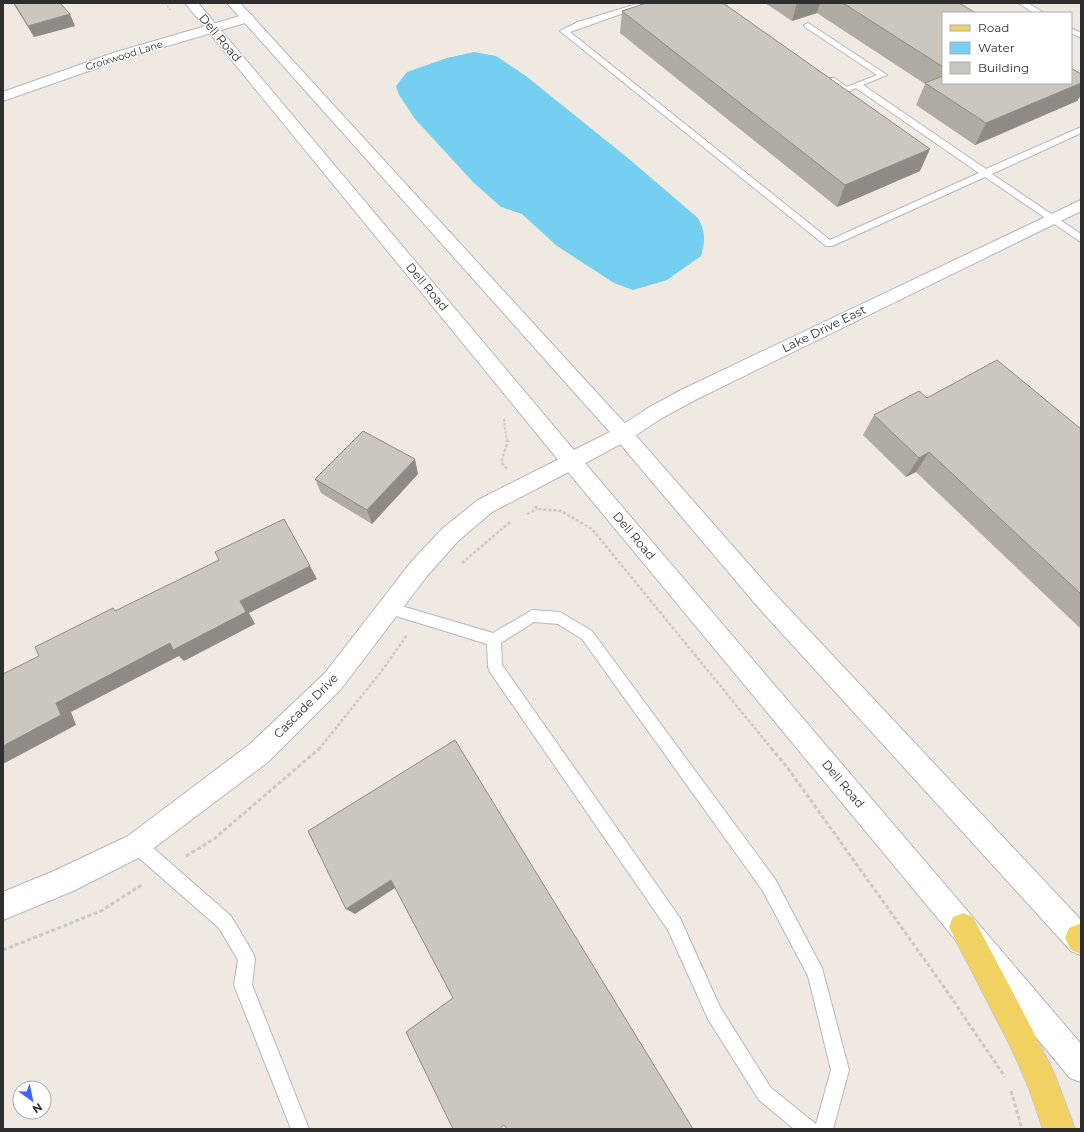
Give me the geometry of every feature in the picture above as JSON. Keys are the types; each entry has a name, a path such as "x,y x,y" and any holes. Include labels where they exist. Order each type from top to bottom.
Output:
{"main road":[{"name":"Dell Road","path":"191,3 571,461 1081,1068"},
{"path":"233,3 623,434 766,600 1080,940"},
{"name":"Croixwood Lane","path":"5,93 118,56 247,18"},
{"name":"Lake Drive East","path":"571,461 623,434 655,413 688,395 1081,206"},
{"name":"Cascade Drive","path":"3,906 63,881 137,845 259,753 333,681 419,568 450,535 485,506 571,461"},
{"path":"963,927 1021,1037 1043,1084 1059,1129"}],"lane":[{"path":"648,3 581,24 564,31 829,244 1081,130"},
{"path":"1022,3 1038,12"},
{"path":"808,25 883,75 846,90 826,77"},
{"path":"1072,31 1081,36"},
{"path":"858,85 1081,239"},
{"path":"388,608 494,640 532,616 560,618 587,635 769,885 816,974 840,1070 824,1129"},
{"path":"494,640 496,667 674,924 714,1013 765,1094 809,1129"},
{"path":"137,845 225,922 247,959 243,985 300,1129"}],"path":[{"path":"165,3 191,34"},
{"path":"504,418 508,440 501,462 522,486 537,509 561,511 592,529 787,767 942,984 1009,1083"},
{"path":"1011,1091 1022,1129"}],"water":[{"path":"474,52 496,56 526,76 629,159 698,218 704,232 701,256 667,280 633,290 614,283 557,246 522,214 501,207 473,182 415,119 399,95 396,86 407,72 447,58"}],"building":[{"path":"14,3 60,3 70,14 28,26"},
{"path":"646,3 723,3 930,149 845,185 622,11"},
{"path":"843,3 959,3 974,12 942,12 942,66"},
{"path":"1072,69 1081,74 1081,83 986,123 925,83 942,76 942,84 1072,84"},
{"path":"997,360 1081,429 1081,594 929,452 919,458 874,415 919,391 927,398"},
{"path":"363,431 415,459 367,510 315,479"},
{"path":"284,519 310,566 240,601 246,612 173,650 170,643 56,703 61,715 3,746 3,674 39,656 35,647 113,608 115,611 219,560 215,552"},
{"path":"455,740 693,1129 507,1129 504,1125 499,1129 453,1129 406,1032 453,998 391,880 346,909 308,831"}]}
